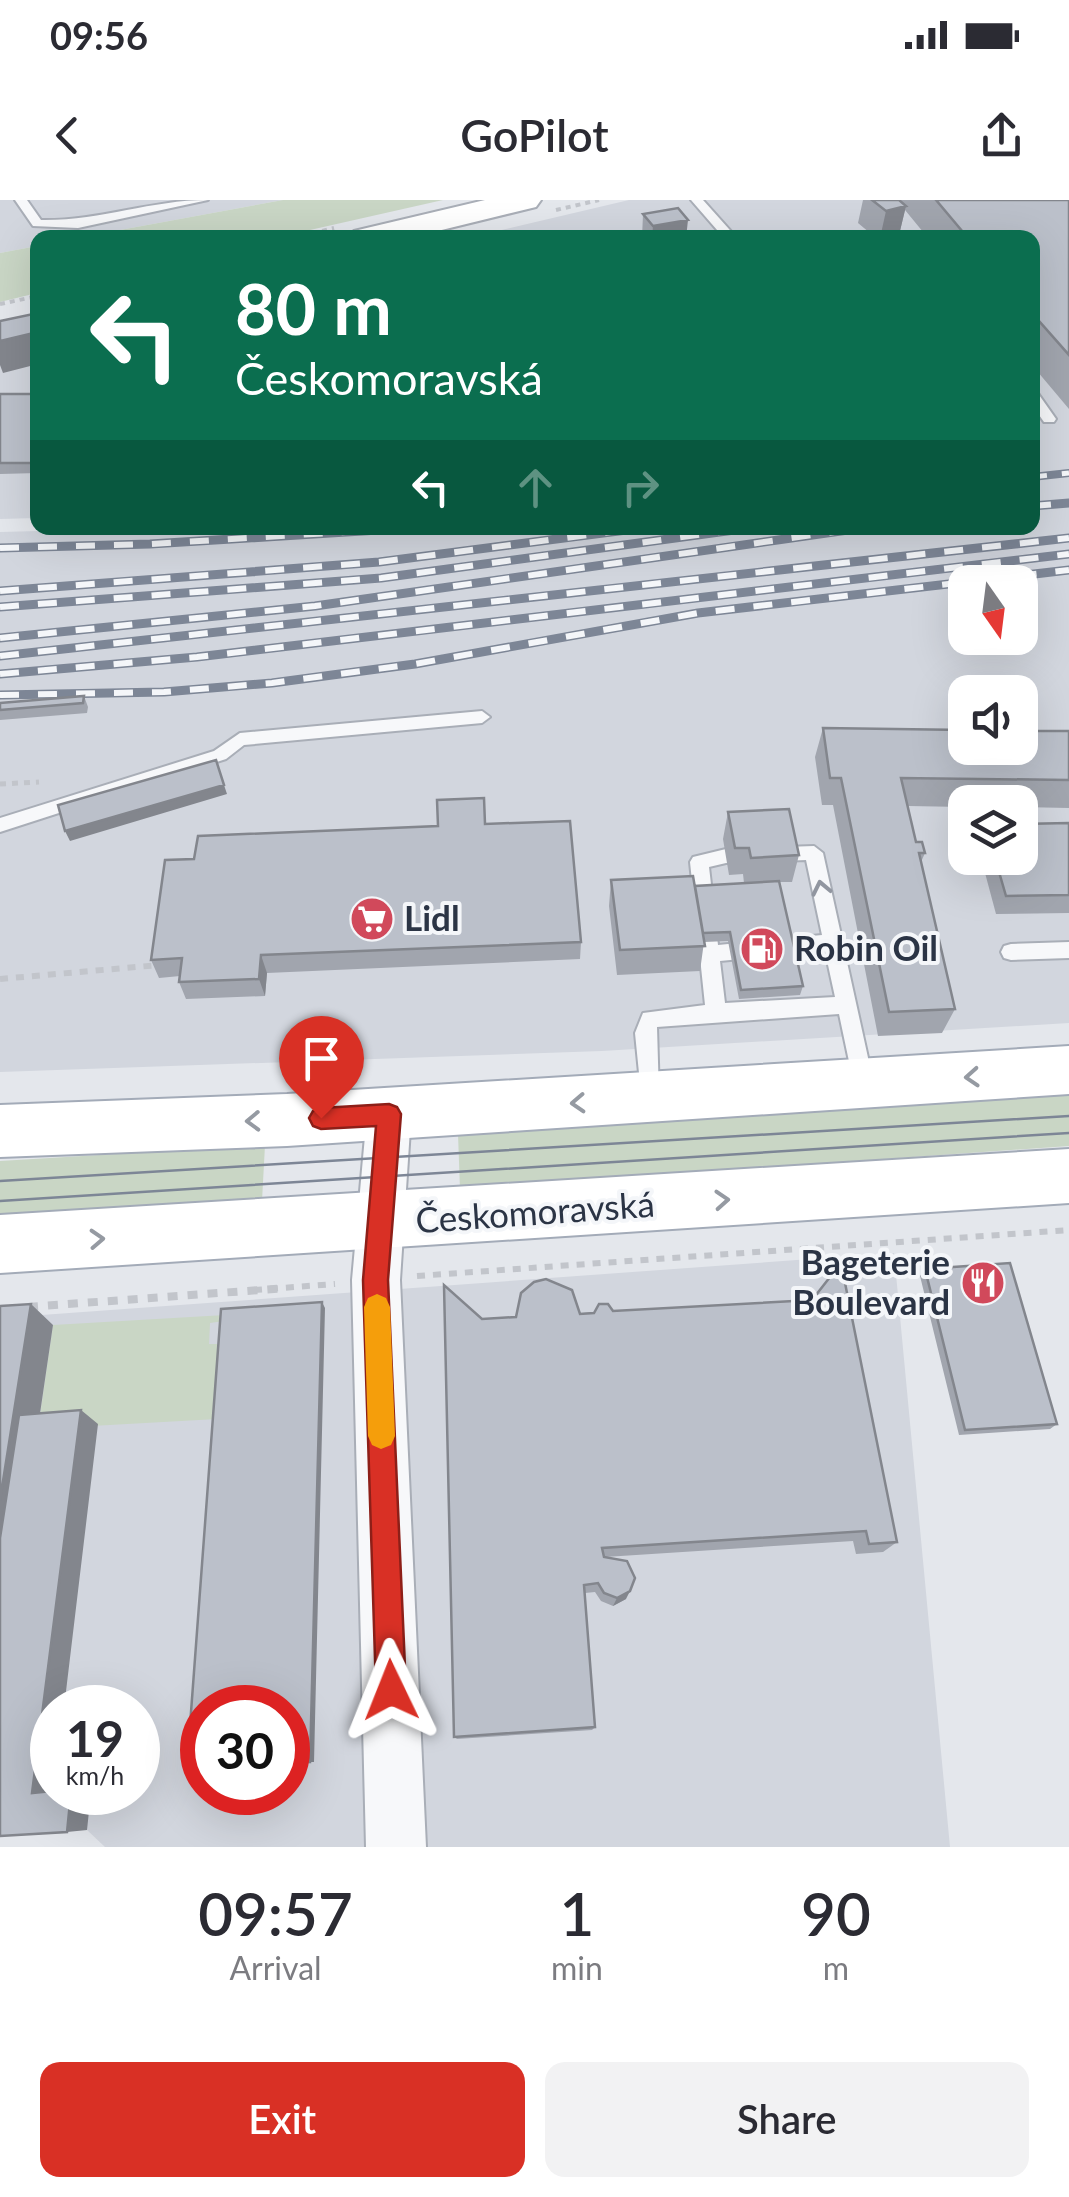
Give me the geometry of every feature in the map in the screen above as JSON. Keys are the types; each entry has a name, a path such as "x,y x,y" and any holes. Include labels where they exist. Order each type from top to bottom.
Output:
{"main road":[{"path":"399,230 524,200"},
{"path":"0,1131 389,1114 1069,1070"},
{"name":"Českomoravská","path":"0,1244 378,1252 1069,1176"}],"street":[{"path":"389,1114 378,1252 396,1847"}],"lane":[{"path":"21,200 37,223 64,224 202,200"},
{"path":"696,200 724,230"},
{"path":"1040,405 1050,418"},
{"path":"0,824 220,755 240,739 482,717"},
{"path":"716,1012 699,862 726,856 814,853 864,1085"},
{"path":"710,954 832,942"},
{"path":"1011,952 1069,950"},
{"path":"649,1099 644,1032 650,1018 846,1005"}],"path":[{"path":"0,304 30,298"},
{"path":"0,979 161,965"},
{"path":"19,1308 378,1252 1069,1230"}],"shaded area":[{"path":"0,200 283,200 120,230 30,230 30,247 0,253"},
{"path":"629,200 1069,200 1069,1023 602,1051 0,1072 0,532 1040,535 1040,230 502,230"},
{"path":"30,343 30,518 0,519 0,350"},
{"path":"894,1253 950,1847 105,1847 87,1830 0,1835 0,1318"}],"green space":[{"path":"283,200 443,200 310,230 120,230"},
{"path":"30,247 30,295 0,302 0,253"},
{"path":"1069,1093 1069,1146 460,1189 458,1134"},
{"path":"265,1145 262,1201 0,1218 0,1161"},
{"path":"225,1315 224,1321 210,1323 209,1344 223,1344 217,1419 38,1429 53,1325"}],"building":[{"path":"872,200 899,200 906,206 886,211"},
{"path":"936,200 1069,200 1069,355 1040,322 1040,230 961,230"},
{"path":"678,208 688,220 653,226 643,214"},
{"path":"30,315 30,334 0,341 0,321"},
{"path":"0,394 30,394 30,463 0,463"},
{"path":"84,696 83,703 0,710 0,703"},
{"path":"823,728 948,730 948,765 1038,765 1038,731 1069,731 1069,780 901,778 916,842 922,842 925,853 919,853 955,1009 889,1012 841,778 830,778"},
{"path":"216,760 224,785 65,831 58,805"},
{"name":"Lidl","path":"484,798 485,824 570,821 581,942 261,955 259,979 179,982 182,958 151,960 165,860 194,859 198,836 438,826 437,800"},
{"path":"789,809 799,855 751,858 749,848 735,848 728,812"},
{"path":"1069,823 1069,895 1006,896 1000,875 1038,875 1038,824"},
{"path":"693,876 705,946 620,950 611,880"},
{"path":"779,881 803,986 741,990 730,932 703,933 695,886"},
{"path":"841,1263 897,1542 869,1544 866,1531 602,1548 604,1557 627,1561 635,1578 630,1591 617,1598 604,1593 598,1583 584,1585 595,1727 454,1737 444,1285 482,1319 516,1317 521,1293 534,1282 546,1279 572,1290 580,1314 594,1313 599,1304 608,1304 613,1311 812,1300"},
{"path":"1010,1263 1057,1424 965,1430 925,1269"},
{"path":"322,1302 310,1762 310,1685 193,1685 221,1309"},
{"path":"31,1304 0,1500 0,1306"},
{"path":"81,1410 46,1685 30,1685 30,1815 69,1815 67,1832 0,1836 0,1538 19,1415"}],"tram line":[{"path":"0,1181 1069,1116"},
{"path":"0,1201 1069,1133"}],"railway":[{"path":"1040,476 1069,473"},
{"path":"1040,505 1069,503"},
{"path":"0,548 297,535"},
{"path":"0,591 379,562 588,535"},
{"path":"0,607 381,578 697,535"},
{"path":"0,638 315,606 813,535"},
{"path":"0,656 1069,538"},
{"path":"0,674 197,657 1069,554"},
{"path":"0,695 164,692 272,683 415,664 698,613 1069,570"}],"slow traffic":[{"path":"377,1307 381,1436"}],"place":[{"name":"Lidl","path":"372,919"},
{"name":"Robin Oil","path":"762,949"},
{"name":"Bageterie Boulevard","path":"983,1283"}],"route":[{"path":"321,1118 389,1114 376,1280 391,1690"}]}
